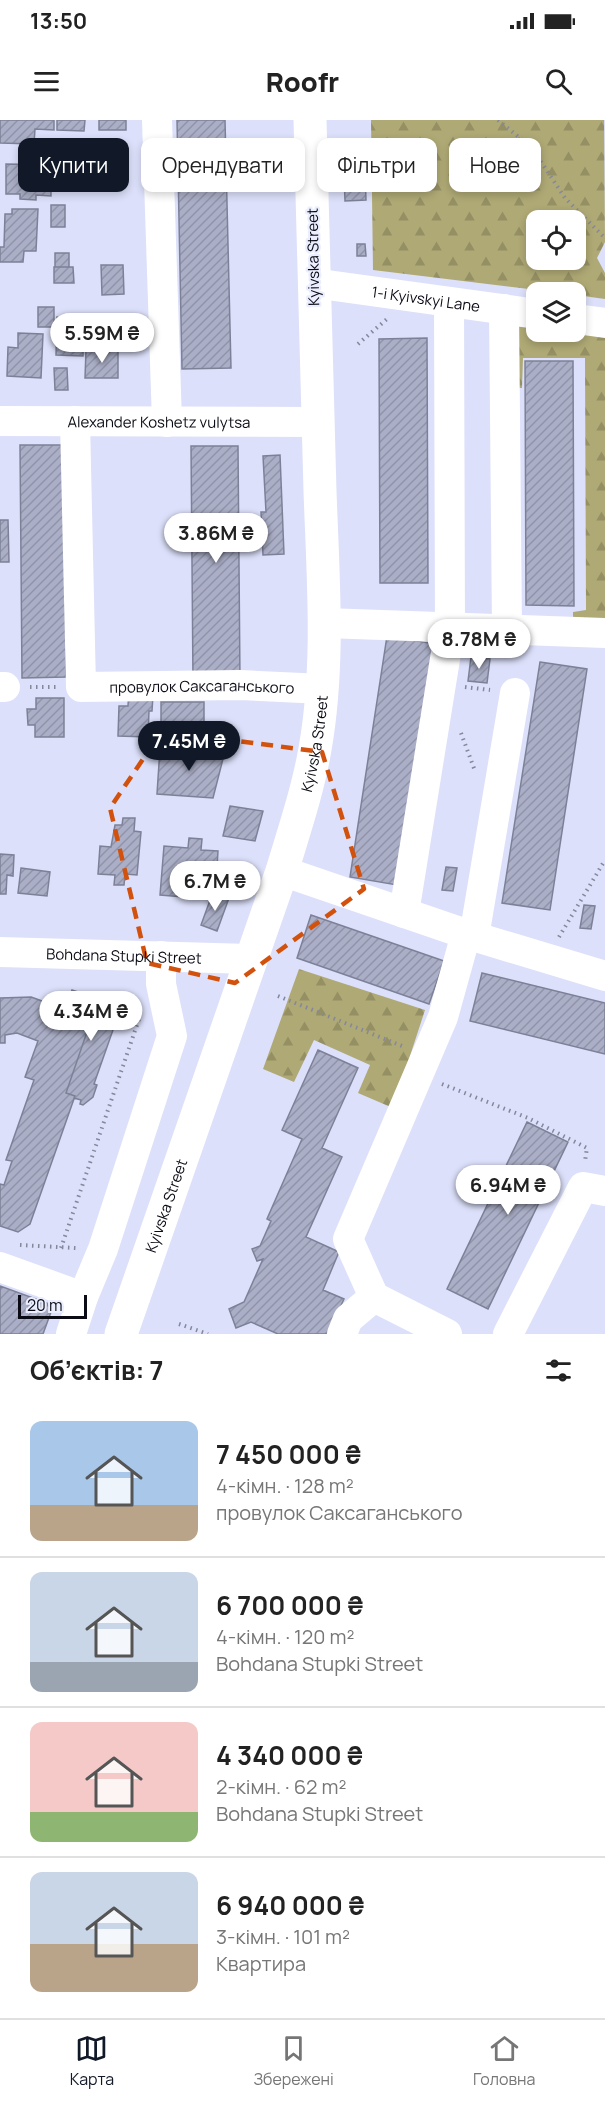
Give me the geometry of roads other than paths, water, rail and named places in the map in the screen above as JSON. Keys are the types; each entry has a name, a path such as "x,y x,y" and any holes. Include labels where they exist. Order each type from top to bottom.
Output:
{"main road":[{"name":"Kyivska Street","path":"121,1334 282,871 315,750 323,689 325,623 310,120"}],"street":[{"path":"157,120 167,422"},
{"name":"1-i Kyivskyi Lane","path":"314,283 526,312"},
{"path":"405,913 450,628 449,302"},
{"path":"504,309 507,629"},
{"path":"586,320 605,323"},
{"name":"Alexander Koshetz vulytsa","path":"0,421 318,422"},
{"name":"провулок Саксаганського","path":"75,421 81,687 240,685 323,689"},
{"path":"325,623 605,633"},
{"path":"447,1334 374,1298 348,1239 443,1017 470,935 515,693"},
{"path":"282,871 470,935 605,976"},
{"name":"Bohdana Stupki Street","path":"0,952 161,970 250,959"},
{"path":"71,1334 83,1297 103,1249 172,1036 161,970"},
{"path":"508,1334 594,1189"},
{"path":"103,1249 147,1258"},
{"path":"9,1256 83,1297"},
{"path":"342,1334 348,1319 374,1298"}]}
